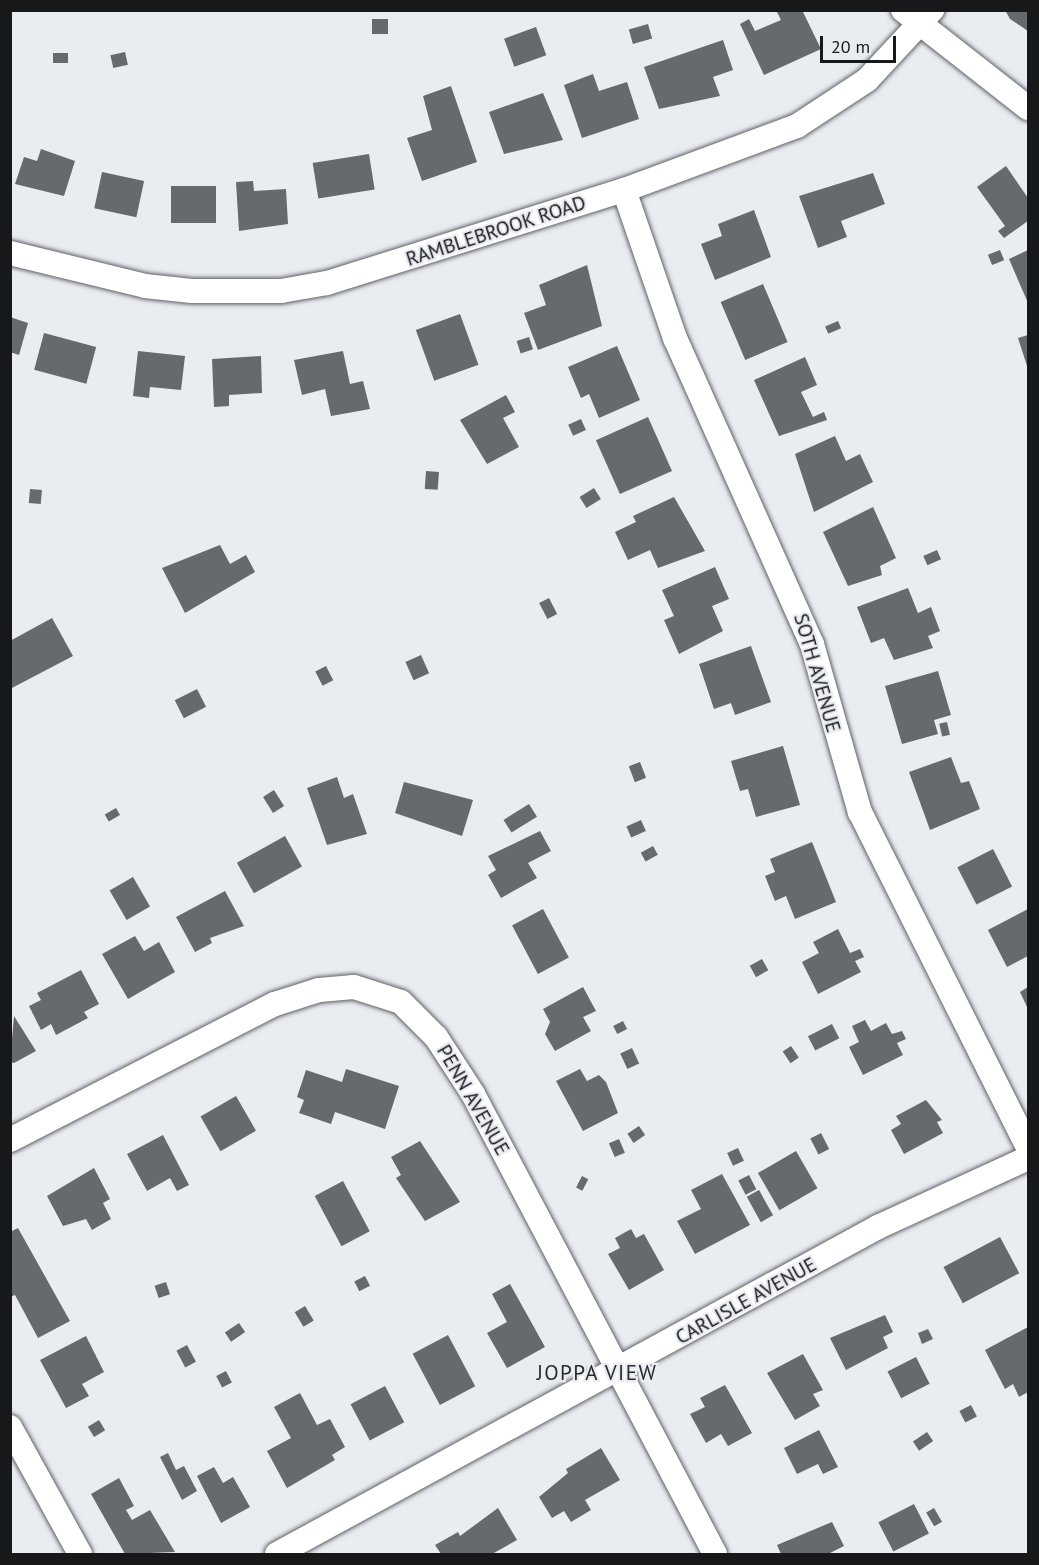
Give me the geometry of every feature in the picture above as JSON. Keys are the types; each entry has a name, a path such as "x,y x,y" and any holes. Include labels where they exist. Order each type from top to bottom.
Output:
{"street":[{"path":"919,15 1029,108"},
{"name":"RAMBLEBROOK ROAD","path":"10,253 145,285 281,291 377,269 624,190 773,136 827,110 867,80 919,15"},
{"name":"SOTH AVENUE","path":"624,190 675,338 812,644 860,812 1029,1148"},
{"name":"PENN AVENUE","path":"10,1140 274,1004 319,990 376,990 415,1014 453,1061 715,1554"},
{"name":"CARLISLE AVENUE","path":"277,1554 618,1372 878,1227 1029,1158"},
{"path":"10,1427 80,1554"}],"building":[{"path":"776,10 807,10 803,12 821,49 764,75 740,24 749,19 755,31 781,20"},
{"path":"1005,10 1028,10 1028,31 1010,19"},
{"path":"372,19 388,19 388,34 372,34"},
{"path":"648,24 652,38 633,44 629,30"},
{"path":"536,27 546,55 514,67 504,39"},
{"path":"723,40 733,70 713,77 720,96 659,109 644,67"},
{"path":"125,52 128,65 113,68 110,55"},
{"path":"53,53 68,53 68,63 53,63"},
{"path":"593,74 599,91 627,82 639,119 582,138 564,85"},
{"path":"451,86 477,162 422,181 407,138 432,130 423,96"},
{"path":"543,93 563,140 504,154 489,112"},
{"path":"41,149 75,161 64,196 15,184 24,157 37,161"},
{"path":"369,154 375,190 318,198 313,163"},
{"path":"1006,166 1028,198 1028,221 1004,238 998,231 1005,226 977,187"},
{"path":"102,172 144,181 136,217 94,208"},
{"path":"873,173 885,204 841,221 847,237 818,248 799,196"},
{"path":"253,181 254,191 286,189 288,224 239,231 236,182"},
{"path":"171,186 216,186 216,223 171,223"},
{"path":"754,210 771,257 715,280 701,244 722,236 718,224"},
{"path":"1000,250 1004,260 992,265 988,255"},
{"path":"1028,250 1028,303 1009,259"},
{"path":"587,265 602,326 538,350 524,313 546,305 539,285"},
{"path":"763,284 788,342 745,360 721,302"},
{"path":"460,314 478,365 434,381 416,330"},
{"path":"10,317 28,323 19,355 10,352"},
{"path":"838,321 841,328 828,334 825,326"},
{"path":"44,333 96,347 86,384 34,370"},
{"path":"1028,335 1028,369 1018,338"},
{"path":"529,337 533,349 521,353 517,341"},
{"path":"617,346 640,400 599,418 589,394 581,398 568,367"},
{"path":"138,351 185,356 181,390 150,387 149,398 133,396"},
{"path":"343,351 350,384 363,381 370,409 331,416 325,389 302,395 294,360"},
{"path":"261,356 262,393 229,395 229,406 214,407 212,359"},
{"path":"805,357 817,385 801,392 813,417 824,412 827,420 779,436 754,380"},
{"path":"506,395 515,412 503,418 519,447 487,464 460,420"},
{"path":"648,417 672,471 620,494 596,440"},
{"path":"581,419 586,430 573,436 568,425"},
{"path":"835,436 846,461 860,454 873,482 814,512 795,454"},
{"path":"426,471 439,472 438,490 425,489"},
{"path":"594,488 601,499 586,508 580,497"},
{"path":"30,489 42,490 41,504 29,503"},
{"path":"674,497 705,551 658,568 650,550 628,560 615,532 636,522 633,516"},
{"path":"873,507 896,558 880,566 882,575 848,586 823,532"},
{"path":"220,545 230,564 246,555 255,572 185,613 162,568"},
{"path":"937,550 941,559 927,565 923,556"},
{"path":"715,567 729,599 712,606 723,631 679,654 664,620 674,616 662,590"},
{"path":"908,588 918,613 931,607 940,631 928,636 933,648 894,660 884,638 871,643 857,607"},
{"path":"549,598 557,614 547,619 539,603"},
{"path":"52,618 73,656 10,689 10,641"},
{"path":"751,646 771,702 735,715 731,703 714,709 699,664"},
{"path":"421,655 429,673 414,680 405,662"},
{"path":"326,666 333,680 323,686 315,671"},
{"path":"938,671 951,715 934,720 938,734 902,744 885,686"},
{"path":"197,689 206,707 184,718 175,700"},
{"path":"947,722 950,735 942,736 939,724"},
{"path":"783,746 800,805 756,817 748,789 740,791 731,761"},
{"path":"951,757 961,783 969,781 980,809 930,830 909,772"},
{"path":"640,762 646,778 635,782 629,766"},
{"path":"337,777 344,798 353,794 367,834 327,845 307,788"},
{"path":"404,782 473,800 462,836 395,813"},
{"path":"274,790 284,806 273,813 263,797"},
{"path":"529,804 537,817 512,833 504,820"},
{"path":"116,808 120,815 109,821 105,814"},
{"path":"641,820 646,831 631,837 626,827"},
{"path":"540,831 551,851 528,863 537,878 501,898 488,875 496,870 488,856"},
{"path":"285,836 302,867 254,893 237,863"},
{"path":"812,842 836,902 795,919 786,896 775,901 765,876 775,872 770,859"},
{"path":"653,846 658,855 646,862 641,853"},
{"path":"993,849 1012,886 976,905 957,867"},
{"path":"133,877 150,906 127,920 110,890"},
{"path":"225,891 244,926 210,938 212,943 195,952 176,917"},
{"path":"543,909 569,958 538,974 512,925"},
{"path":"1028,909 1028,956 1007,967 988,930"},
{"path":"838,929 850,953 860,949 864,957 855,961 861,972 818,994 802,962 819,953 813,942"},
{"path":"135,936 144,951 159,942 175,972 128,999 102,954"},
{"path":"762,959 768,970 756,977 750,966"},
{"path":"81,970 99,1004 84,1012 88,1018 56,1035 51,1024 41,1030 29,1006 41,1000 37,993"},
{"path":"583,987 596,1011 583,1017 591,1031 555,1051 545,1034 550,1022 543,1009"},
{"path":"1028,987 1028,1009 1020,992"},
{"path":"14,1016 36,1051 14,1063 10,1062"},
{"path":"865,1020 871,1031 886,1023 892,1034 902,1031 906,1039 897,1043 903,1055 863,1075 849,1047 859,1042 852,1026"},
{"path":"623,1021 627,1029 617,1034 613,1026"},
{"path":"832,1024 839,1038 815,1051 808,1036"},
{"path":"791,1046 799,1058 791,1063 783,1052"},
{"path":"632,1048 639,1063 627,1069 620,1053"},
{"path":"346,1069 399,1086 385,1129 335,1112 331,1124 299,1113 304,1100 297,1097 306,1070 342,1082"},
{"path":"580,1069 587,1081 599,1075 606,1082 618,1113 583,1131 556,1081"},
{"path":"236,1096 256,1131 220,1151 200,1116"},
{"path":"926,1100 942,1120 937,1122 943,1133 904,1154 891,1130 901,1124 896,1116"},
{"path":"639,1126 645,1135 634,1143 627,1134"},
{"path":"821,1133 829,1149 818,1154 810,1138"},
{"path":"163,1135 189,1185 177,1191 170,1178 147,1191 127,1154"},
{"path":"619,1139 625,1153 615,1157 609,1143"},
{"path":"420,1141 460,1202 425,1221 396,1178 401,1175 391,1157"},
{"path":"738,1148 744,1161 733,1166 727,1153"},
{"path":"796,1151 818,1188 779,1210 758,1173"},
{"path":"94,1168 110,1199 103,1203 111,1219 92,1230 86,1219 63,1226 47,1196"},
{"path":"722,1174 750,1225 695,1254 677,1221 701,1209 691,1190"},
{"path":"749,1175 756,1189 746,1195 738,1180"},
{"path":"582,1176 588,1179 582,1191 576,1188"},
{"path":"343,1181 370,1231 342,1246 315,1196"},
{"path":"759,1190 773,1215 761,1222 747,1197"},
{"path":"18,1228 70,1321 38,1338 15,1295 10,1297 10,1232"},
{"path":"631,1229 636,1238 644,1234 664,1270 629,1290 608,1254 620,1248 615,1238"},
{"path":"1000,1237 1019,1273 963,1303 943,1267"},
{"path":"365,1276 370,1286 359,1291 354,1281"},
{"path":"166,1282 170,1294 159,1298 155,1286"},
{"path":"510,1284 545,1347 507,1368 487,1333 507,1322 492,1294"},
{"path":"305,1306 314,1321 303,1327 295,1312"},
{"path":"885,1315 893,1332 883,1337 888,1348 846,1370 830,1338"},
{"path":"239,1323 245,1332 231,1342 225,1333"},
{"path":"1028,1327 1028,1392 1019,1397 1013,1384 1005,1389 985,1350"},
{"path":"928,1329 933,1339 922,1344 918,1333"},
{"path":"448,1335 475,1386 440,1405 413,1354"},
{"path":"86,1336 104,1372 82,1384 89,1396 66,1408 40,1360"},
{"path":"187,1345 196,1362 185,1367 176,1351"},
{"path":"803,1354 823,1390 813,1394 820,1406 795,1420 767,1373"},
{"path":"916,1357 930,1384 901,1398 887,1372"},
{"path":"226,1371 232,1383 222,1388 216,1376"},
{"path":"725,1385 752,1433 728,1446 721,1434 706,1443 690,1414 705,1407 700,1398"},
{"path":"385,1386 404,1422 370,1441 351,1404"},
{"path":"300,1393 317,1425 330,1419 345,1447 332,1455 335,1460 287,1488 267,1451 291,1438 274,1407"},
{"path":"971,1405 977,1417 965,1422 959,1411"},
{"path":"99,1420 105,1430 94,1437 88,1427"},
{"path":"819,1430 838,1467 823,1474 818,1464 797,1474 784,1448"},
{"path":"927,1432 933,1441 919,1451 913,1442"},
{"path":"601,1448 620,1480 585,1500 591,1510 571,1522 564,1511 552,1518 539,1497 568,1473 566,1469"},
{"path":"168,1453 176,1470 184,1466 197,1491 182,1500 160,1457"},
{"path":"214,1467 223,1483 233,1477 250,1507 221,1523 197,1476"},
{"path":"119,1478 134,1506 126,1510 132,1520 150,1510 175,1552 125,1554 91,1494"},
{"path":"914,1504 929,1533 893,1552 878,1522"},
{"path":"498,1508 517,1540 492,1554 441,1554 435,1545 458,1532 460,1536"},
{"path":"934,1508 942,1522 934,1526 926,1512"},
{"path":"832,1522 844,1546 828,1554 781,1554 777,1545"}],"district":[{"name":"JOPPA VIEW","path":"597,1373"}]}
